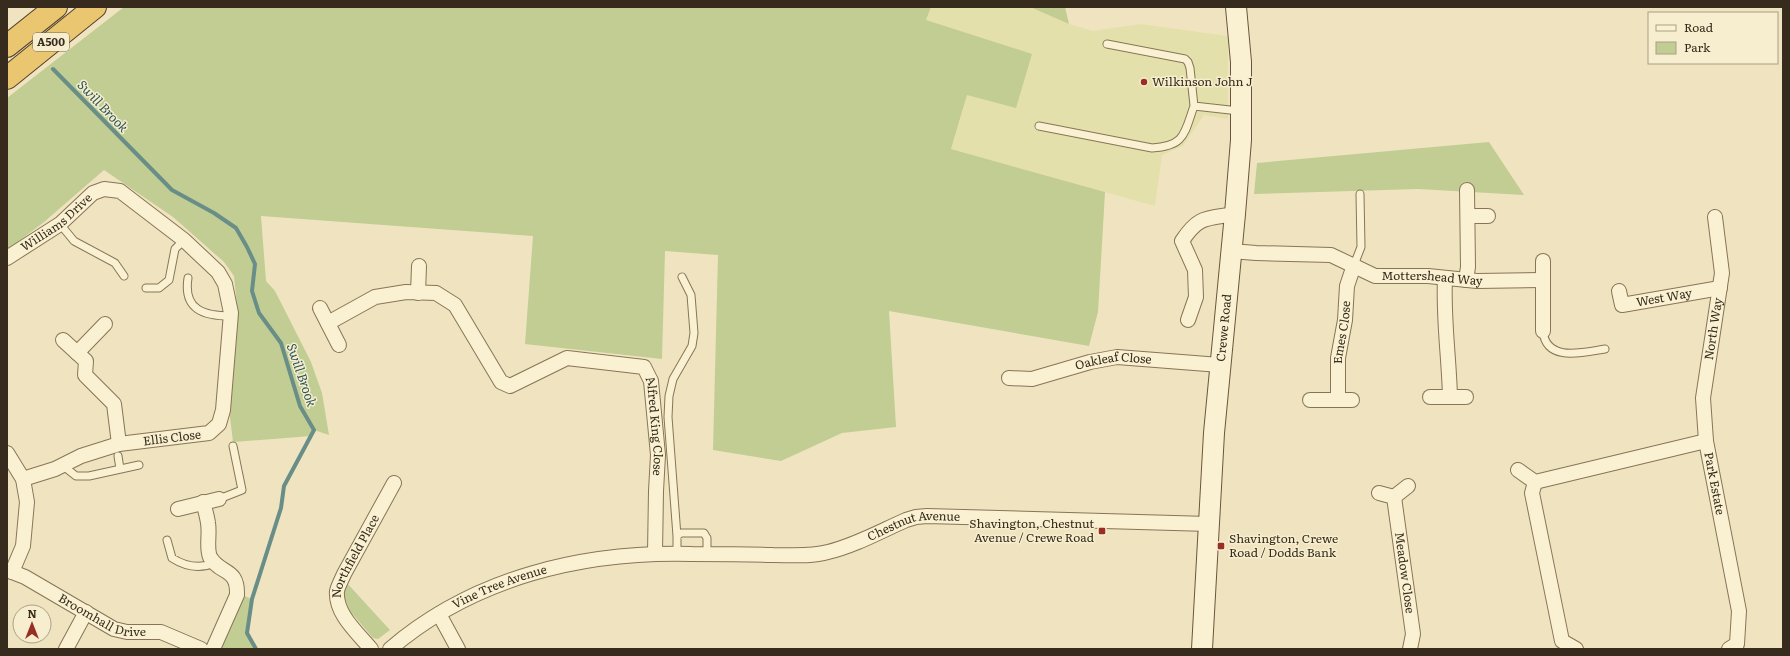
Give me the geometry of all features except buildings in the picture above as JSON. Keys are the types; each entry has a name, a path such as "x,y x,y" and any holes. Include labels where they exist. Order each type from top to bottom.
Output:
{"highway":[{"name":"A500","path":"7,46 56,7"},
{"name":"A500","path":"7,78 95,7"}],"main road":[{"name":"Crewe Road","path":"1202,649 1214,433 1235,214 1242,111 1241,62 1236,7"}],"street":[{"name":"Williams Drive","path":"7,258 60,224 97,190 112,189 120,191 184,240"},
{"path":"1466,280 1468,267 1467,190"},
{"path":"1188,320 1196,297 1195,270 1182,241 1192,226 1203,220 1235,214"},
{"path":"1468,216 1488,216"},
{"name":"North Way","path":"1706,441 1703,398 1722,273 1715,217"},
{"name":"Ellis Close","path":"23,479 62,465 81,456 208,433 219,424 223,410 231,316 225,284 218,272 184,240"},
{"name":"Mottershead Way","path":"1231,250 1256,253 1331,255 1375,276 1428,276 1466,280 1542,280"},
{"path":"1543,261 1543,330"},
{"path":"418,266 418,292"},
{"name":"Emes Close","path":"1310,400 1345,400 1338,358 1345,320 1347,286 1354,266"},
{"path":"1446,278 1445,320 1449,359 1450,397"},
{"name":"West Way","path":"1619,291 1622,306 1720,288"},
{"name":"Alfred King Close","path":"328,323 375,297 406,292 436,293 455,305 501,382 510,386 567,358 644,367 651,381 658,455 655,553"},
{"path":"320,308 339,345"},
{"path":"77,353 105,324"},
{"path":"63,340 86,361 85,375 114,404 118,450"},
{"name":"Oakleaf Close","path":"1009,378 1032,379 1090,362 1117,357 1220,365"},
{"path":"1430,397 1466,397"},
{"name":"Park Estate","path":"1535,482 1706,441 1739,611 1736,644 1729,649"},
{"path":"7,453 23,479 27,502 23,546 9,571"},
{"path":"1518,470 1535,482 1532,493 1562,641 1576,649"},
{"name":"Northfield Place","path":"371,649 340,610 337,590 344,574 394,483"},
{"path":"1379,493 1394,497 1408,486"},
{"name":"Meadow Close","path":"1394,497 1413,634 1410,649"},
{"path":"178,509 219,499"},
{"path":"203,502 208,523 208,550 210,556 215,563 234,577 237,586 236,595 213,649"},
{"name":"Chestnut Avenue","path":"622,556 655,553 811,555 827,553 906,520 927,516 1209,524"},
{"name":"Vine Tree Avenue","path":"390,649 418,627 482,591 531,573 575,563 622,556"},
{"name":"Broomhall Drive","path":"9,571 86,612 114,629 128,632 161,632 201,649"},
{"path":"66,649 86,612"},
{"path":"439,614 458,649"}],"lane":[{"path":"1040,126 1152,148 1166,147 1177,142 1184,134 1194,106 1190,68 1185,58 1107,44"},
{"path":"1194,106 1242,111"},
{"path":"1354,266 1361,247 1360,194"},
{"path":"60,224 74,241 115,264 124,276"},
{"path":"146,288 159,288 169,280 175,248 184,240"},
{"path":"677,553 668,417 669,396 674,379 692,346 694,333 691,295 682,277"},
{"path":"188,278 187,288 191,302 201,312 212,316 231,316"},
{"path":"1543,330 1544,340 1553,350 1569,354 1605,349"},
{"path":"219,499 242,490 233,446"},
{"path":"118,450 120,469"},
{"path":"62,465 76,476 89,476 140,465"},
{"path":"677,536 681,533 704,534 707,538 707,554"},
{"path":"167,540 172,558 180,563 196,567 205,567 215,563"}],"shaded area":[{"path":"931,7 1030,7 1069,24 1093,31 1140,24 1228,36 1228,119 1204,115 1183,146 1162,155 1155,206 951,149 967,95 926,20"}],"green space":[{"path":"124,7 931,7 926,20 1032,54 1016,108 967,95 951,149 1105,192 1098,312 1089,346 889,311 896,427 842,433 781,461 713,450 718,255 665,251 662,359 525,344 533,236 261,216 266,281 275,291 311,362 322,393 329,435 314,430 311,436 233,442 229,409 238,317 234,276 224,262 173,217 104,170 44,222 7,250 7,98"},
{"path":"1030,7 1065,7 1069,24"},
{"path":"1489,142 1524,195 1418,189 1254,194 1257,163"},
{"path":"346,582 390,630 378,639 373,638 350,611 343,594"},
{"path":"242,595 252,599 247,633 256,649 221,649"}],"waterway":[{"name":"Swill Brook","path":"53,69 172,190 214,213 236,228 255,264 252,291 259,313 281,343 300,406 314,430 284,486 281,508 252,599 247,633 256,649"}],"place":[{"name":"Wilkinson John J","path":"1144,82"},
{"name":"Shavington, Chestnut Avenue / Crewe Road","path":"1102,531"},
{"name":"Shavington, Crewe Road / Dodds Bank","path":"1221,546"}]}
